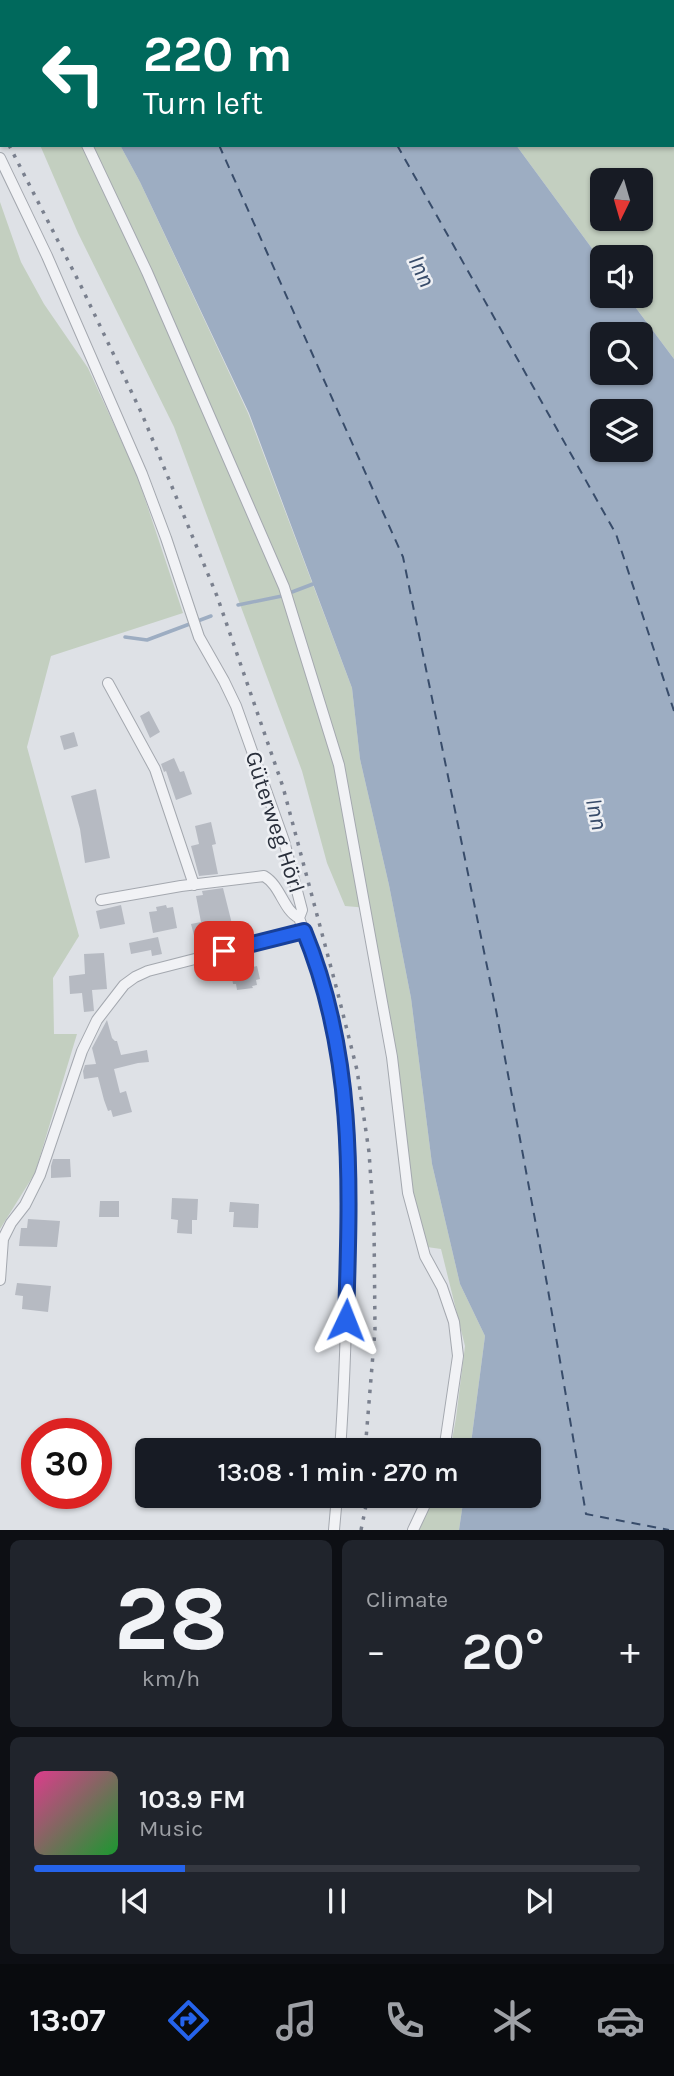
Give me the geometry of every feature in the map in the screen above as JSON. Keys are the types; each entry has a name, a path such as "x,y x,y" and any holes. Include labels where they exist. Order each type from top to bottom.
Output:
{"street":[{"path":"88,147 147,272 284,587 339,765 392,1057 408,1193 425,1256 442,1287 454,1322 458,1356 446,1438"},
{"name":"Güterweg Hörl","path":"0,158 47,256 142,474 199,637 230,693 284,841 302,910 299,918 328,999 340,1056 347,1115 350,1198 341,1438"},
{"path":"108,682 155,769 194,886"},
{"path":"102,900 256,875 271,879 293,915 299,918"},
{"path":"0,1280 3,1240 40,1175 82,1051 97,1020 124,985 148,971 304,931"},
{"path":"334,1530 336,1508"},
{"path":"413,1530 423,1508"}],"green space":[{"path":"41,147 121,147 248,413 352,688 360,759 411,998 432,1164 460,1284 485,1336 472,1438 452,1438 465,1346 441,1249 427,1247 414,1199 368,908 345,906 327,863 302,771 174,427 78,233"},
{"path":"517,147 674,147 674,359 653,331 653,322 646,322 636,308 653,308 653,245 590,246"},
{"path":"0,202 21,262 44,304 88,368 137,475 183,613 51,656 27,747 79,936 53,978 54,1034 77,1034 35,1173 0,1229"},
{"path":"428,1508 462,1508 459,1530 418,1530"}],"water":[{"name":"Inn","path":"121,147 517,147 590,246 590,308 636,308 646,322 590,322 590,385 653,385 653,331 674,359 674,1530 459,1530 462,1508 541,1508 541,1438 472,1438 485,1336 460,1284 432,1164 411,998 360,759 352,688 249,413"}],"building":[{"path":"149,711 160,732 150,738 140,716"},
{"path":"74,732 78,746 64,750 60,736"},
{"path":"174,758 180,772 184,771 192,794 176,800 161,764"},
{"path":"96,789 110,858 85,863 71,796"},
{"path":"211,822 218,874 199,876 191,846 199,844 195,826"},
{"path":"223,888 235,936 232,937 233,941 206,948 205,945 197,947 191,924 201,922 196,896 203,895 202,891"},
{"path":"121,905 125,924 100,929 96,911"},
{"path":"166,905 167,908 173,907 177,928 153,933 149,912 157,911 156,907"},
{"path":"158,937 162,954 152,956 151,950 131,954 129,943"},
{"path":"104,953 107,989 92,990 94,1011 84,1012 82,993 70,994 69,976 85,974 84,954"},
{"path":"229,958 230,965 252,961 253,967 257,966 260,979 256,980 257,985 237,990 231,971 219,974 217,961"},
{"path":"107,1020 121,1055 147,1050 149,1062 114,1069 120,1093 126,1091 132,1112 113,1117 111,1110 108,1111 98,1077 84,1079 83,1071 85,1065 96,1064 92,1048"},
{"path":"53,1159 70,1159 71,1177 51,1178"},
{"path":"172,1198 198,1199 197,1220 192,1220 192,1234 177,1233 178,1220 171,1219"},
{"path":"100,1201 119,1201 119,1217 99,1217"},
{"path":"230,1202 259,1204 258,1228 233,1227 234,1212 229,1212"},
{"path":"28,1219 60,1221 57,1247 19,1246 21,1228 27,1228"},
{"path":"17,1283 51,1286 48,1312 22,1309 23,1296 15,1295"}],"waterway":[{"path":"292,592 313,584"},
{"path":"238,605 282,596"},
{"path":"125,637 147,640 211,616"}],"ferry route":[{"path":"220,147 403,557 496,1010 586,1514 669,1530"},
{"path":"398,147 616,534 674,711"}],"railway":[{"path":"10,147 142,414 217,596 283,787 357,1070 369,1152 374,1224 375,1330 366,1438"},
{"path":"361,1530 366,1508"}],"route":[{"path":"224,951 304,931 317,963 340,1056 346,1103 350,1186 346,1320"}]}
